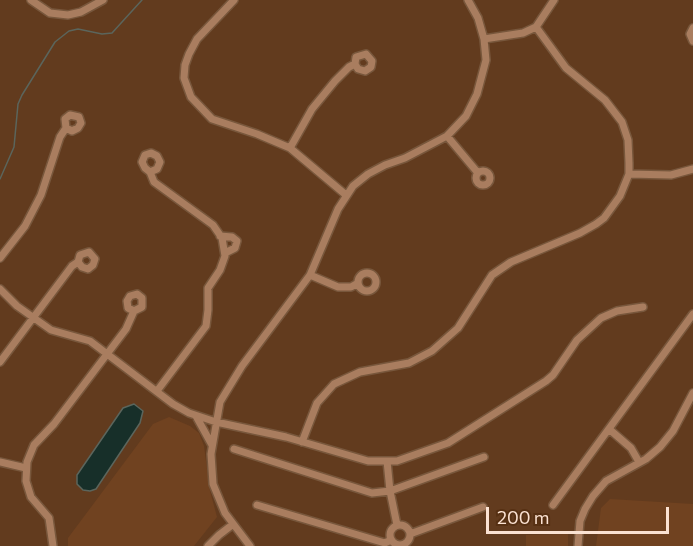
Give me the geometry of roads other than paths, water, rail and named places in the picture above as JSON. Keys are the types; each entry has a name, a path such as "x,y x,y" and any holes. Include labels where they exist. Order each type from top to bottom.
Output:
{"street":[{"path":"31,0 50,13 68,15 81,12 103,0"},
{"path":"234,0 193,46 185,65 184,78 197,105 212,119 291,148 346,195"},
{"path":"250,546 232,525 213,484 212,445 220,402 230,383 310,275 338,209 353,186 368,174 447,136 466,116 477,94 486,60 484,39 478,18 468,0"},
{"path":"484,39 523,33 536,27 554,0"},
{"path":"302,442 317,403 333,384 360,372 409,363 432,351 458,328 492,275 511,262 596,224 604,218 620,196 629,174 628,140 616,114 606,100 566,68 536,27"},
{"path":"693,28 690,34 693,41"},
{"path":"291,148 301,127 324,93 349,67 355,64"},
{"path":"0,258 25,226 41,195 60,137 66,128"},
{"path":"447,136 478,173"},
{"path":"629,174 671,175 693,169 693,163"},
{"path":"150,172 158,186 213,225 220,236 225,253 223,265 208,288 206,326 157,391"},
{"path":"220,236 232,237 237,241 235,248 225,253"},
{"path":"0,362 72,266 78,262"},
{"path":"310,275 338,287 351,287 358,283"},
{"path":"0,289 51,330 90,341 173,404 196,416 302,442 357,459 387,461 397,461 448,443 546,381 553,375 577,340 601,318 617,311 643,307"},
{"path":"53,546 50,518 32,497 26,481 27,468 34,445 54,424 126,329 134,311"},
{"path":"553,505 693,314"},
{"path":"578,546 580,521 593,496 606,481 646,459 667,439 693,393"},
{"path":"196,416 212,445"},
{"path":"609,429 631,448 639,462"},
{"path":"234,449 372,493 390,491 484,457"},
{"path":"387,461 390,491 398,525"},
{"path":"0,462 27,468"},
{"path":"257,505 385,543 391,540"},
{"path":"410,534 483,507"},
{"path":"208,546 232,525"},
{"path":"391,540 391,530 398,525 404,526 410,534"},
{"path":"391,540 396,544 403,544 408,541 410,534"}],"water":[{"path":"134,404 143,411 140,423 96,489 83,490 77,484 77,475 123,408"}],"waterway":[{"path":"0,179 14,147 18,104 55,42 69,31 78,29 102,34 112,33 142,0"}]}
